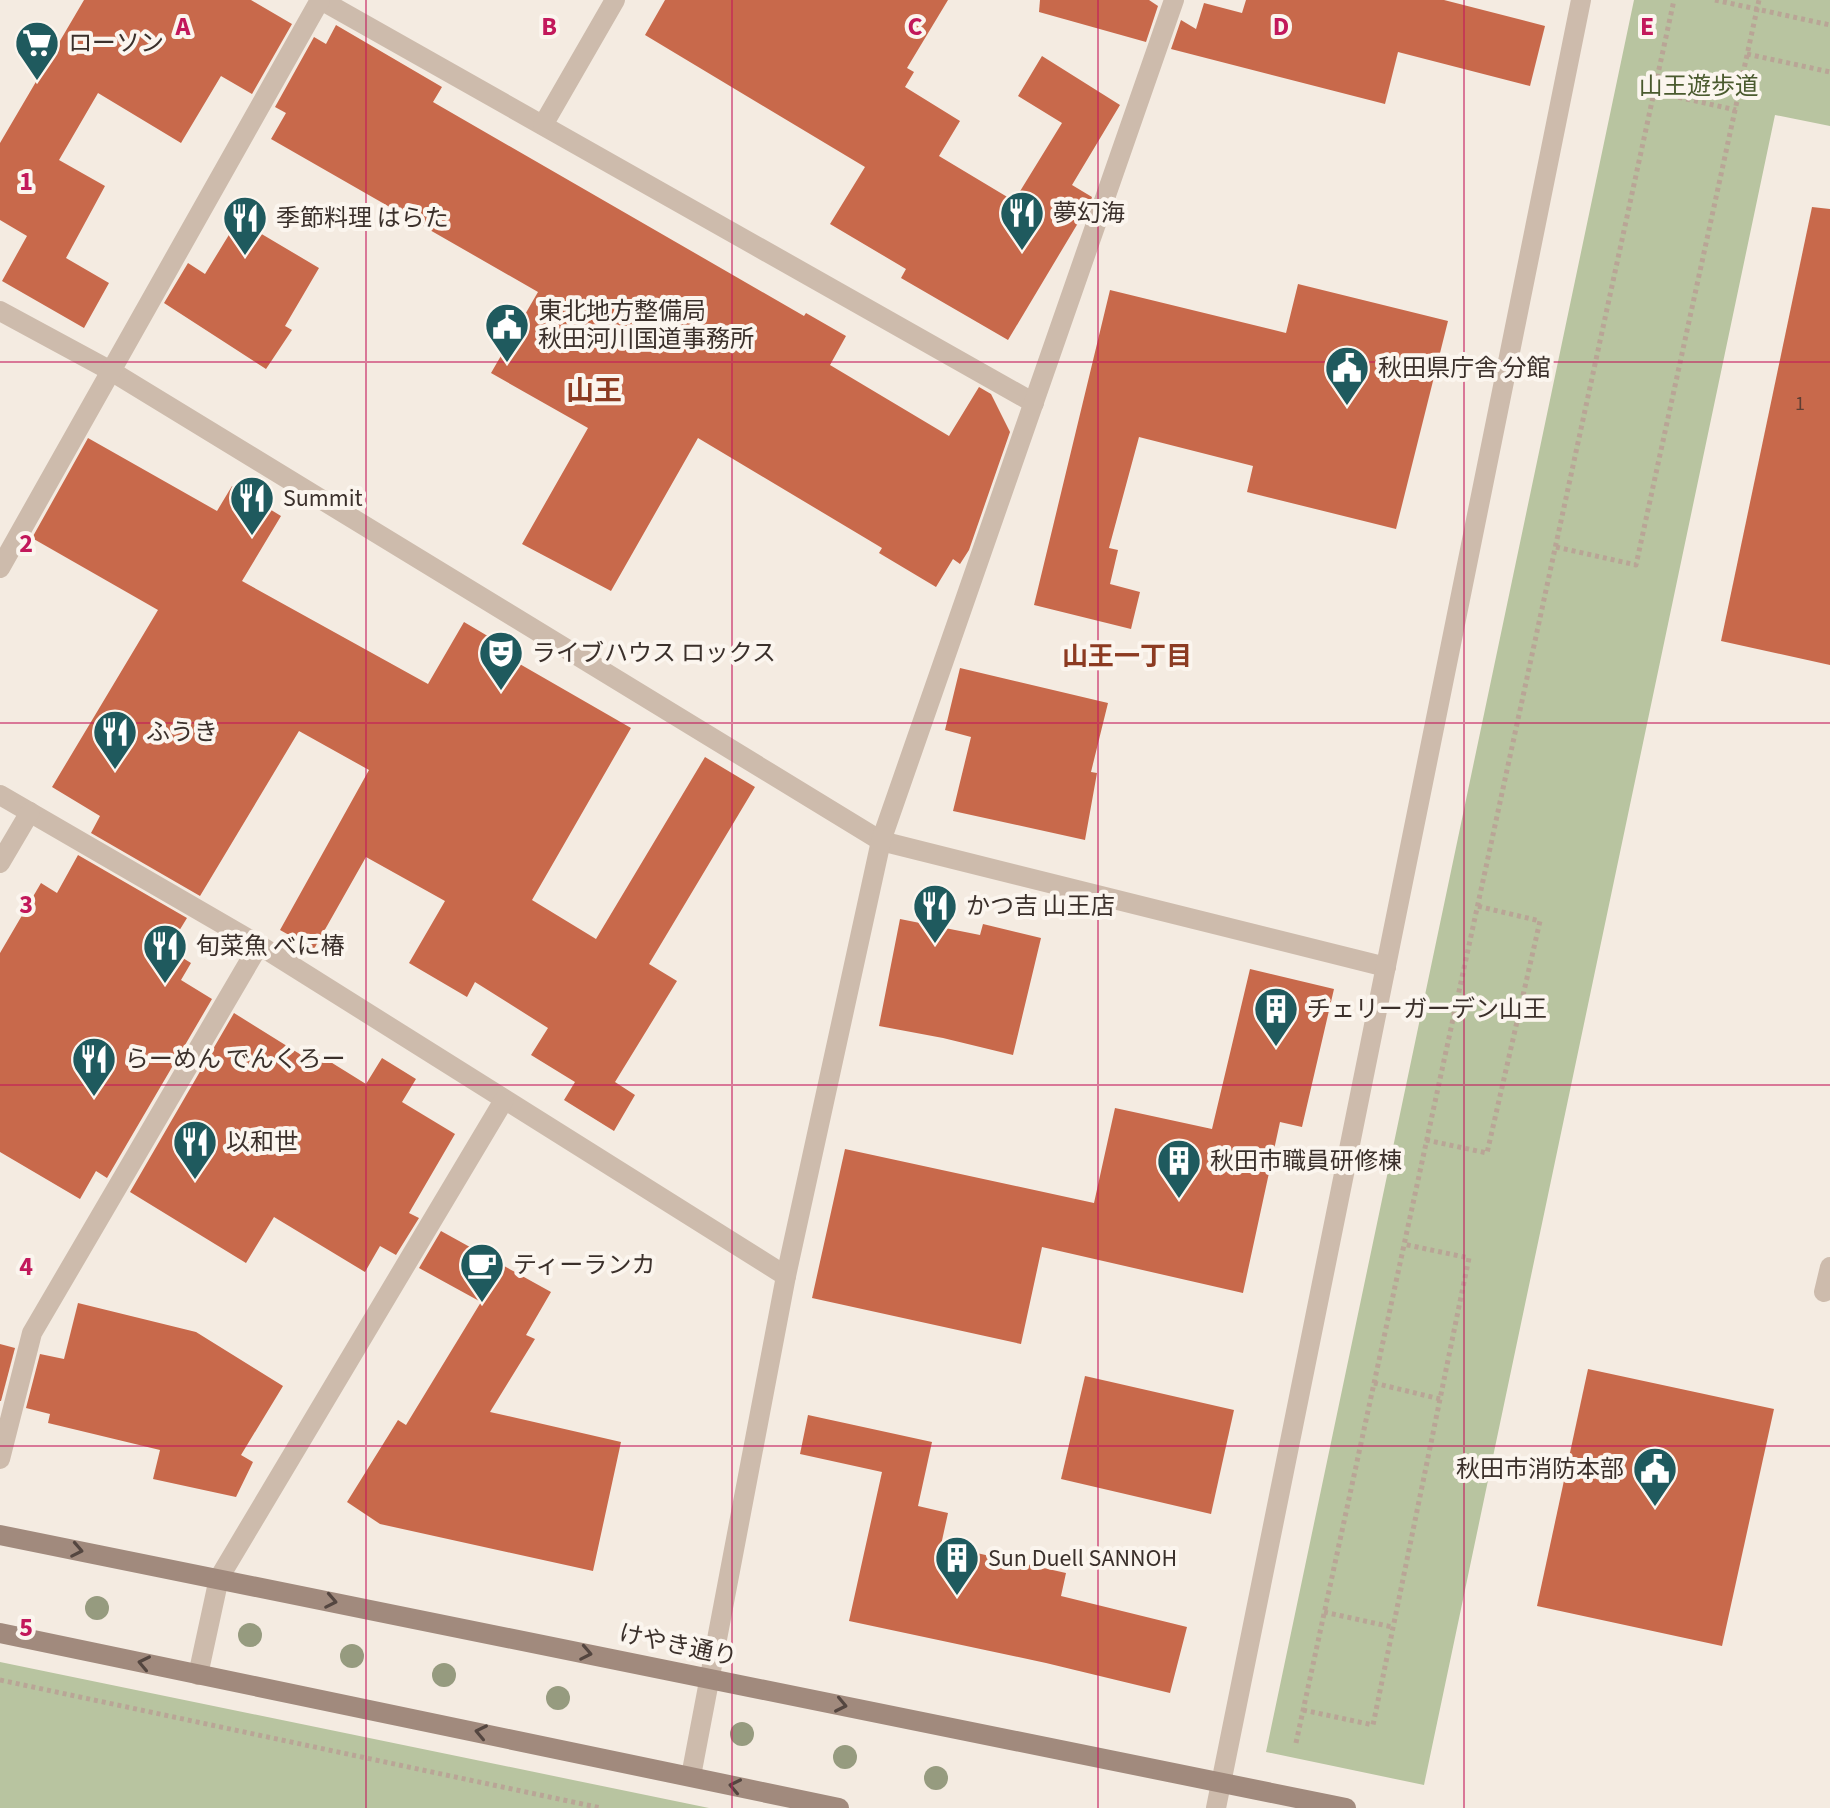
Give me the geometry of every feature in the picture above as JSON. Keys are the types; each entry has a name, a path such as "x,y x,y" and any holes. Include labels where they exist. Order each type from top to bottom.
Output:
{"street":[{"path":"0,568 321,0 1034,403"},
{"path":"543,125 615,0"},
{"path":"691,1776 786,1276 881,841 1174,0"},
{"path":"1216,1808 1581,0"},
{"path":"0,311 111,371 881,841 1386,967"},
{"path":"0,795 259,945 786,1276"},
{"path":"0,863 30,812"},
{"path":"0,1459 32,1333 259,945"},
{"path":"198,1675 219,1578 504,1100"},
{"path":"1824,1292 1830,1267"},
{"name":"けやき通り","path":"0,1535 1346,1808"},
{"path":"0,1633 839,1808"}],"path":[{"path":"1296,1743 1674,0"},
{"path":"1715,0 1830,25"},
{"path":"1556,547 1636,565 1759,0"},
{"path":"1747,54 1830,72"},
{"path":"1655,92 1736,110"},
{"path":"1426,1140 1487,1153 1540,921 1477,906"},
{"path":"1303,1710 1373,1725 1469,1258 1403,1244"},
{"path":"1374,1383 1440,1399"},
{"path":"1324,1612 1392,1627"},
{"path":"0,1680 601,1808"}],"green space":[{"name":"山王遊歩道","path":"1634,0 1830,0 1830,126 1775,115 1424,1785 1266,1752"},
{"path":"0,1662 709,1808 0,1808"}],"building":[{"path":"84,0 251,0 292,24 252,94 221,76 181,143 98,93 59,160 105,186 66,258 109,283 84,328 2,281 27,236 0,220 0,143"},
{"path":"665,0 948,0 907,68 914,72 905,87 960,121 939,156 1014,201 1062,123 1018,96 1042,56 1120,105 1072,185 1092,197 1090,203 1008,340 901,278 906,269 830,224 865,167 645,35"},
{"path":"1040,0 1149,0 1158,6 1146,42 1039,12"},
{"path":"1246,0 1444,0 1545,26 1530,86 1398,52 1385,104 1171,49 1181,20 1196,29 1204,3 1242,13"},
{"path":"336,25 442,87 433,102 804,316 806,313 846,336 830,365 949,436 979,387 991,394 1010,432 969,550 960,564 953,559 936,587 879,553 882,548 698,438 611,591 522,544 588,428 491,373 538,292 271,139 286,113 275,107 314,37 326,44"},
{"path":"1812,207 1830,209 1830,665 1721,641"},
{"path":"238,220 319,268 285,326 292,330 266,369 164,303 188,263 205,274"},
{"path":"1298,284 1448,321 1396,529 1247,492 1253,466 1139,437 1109,548 1118,550 1110,584 1140,592 1131,629 1034,605 1110,290 1286,333"},
{"path":"88,438 217,511 232,486 281,516 242,581 428,684 464,622 508,648 504,655 631,728 532,900 596,939 705,757 755,787 649,964 677,981 615,1082 635,1095 614,1131 564,1100 575,1082 531,1055 548,1028 475,982 467,997 409,963 445,901 366,857 314,949 280,930 369,770 299,731 200,896 91,833 100,816 52,787 158,610 32,538"},
{"path":"960,668 1108,703 1091,772 1097,773 1085,840 953,811 971,737 945,730"},
{"path":"78,855 187,918 168,949 191,963 181,980 212,999 107,1178 96,1171 80,1199 0,1152 0,953 41,883 57,893"},
{"path":"900,919 980,935 983,924 1041,938 1013,1055 879,1026"},
{"path":"1250,969 1334,989 1302,1127 1280,1122 1243,1293 1042,1247 1021,1344 812,1298 845,1149 1094,1203 1115,1108 1212,1129"},
{"path":"234,1013 303,1056 308,1048 366,1084 382,1058 416,1079 402,1102 455,1134 409,1213 419,1218 396,1255 380,1246 365,1272 274,1217 246,1263 130,1192"},
{"path":"441,1231 551,1292 526,1335 535,1339 490,1412 621,1442 593,1571 380,1524 347,1502 398,1420 406,1425 481,1302 419,1268"},
{"path":"78,1303 196,1332 283,1386 241,1455 253,1462 236,1497 153,1479 160,1450 48,1423 50,1414 26,1408 40,1354 64,1359"},
{"path":"0,1344 15,1348 1,1401 0,1401"},
{"name":"秋田市消防本部","path":"1588,1369 1774,1409 1722,1646 1537,1606"},
{"path":"1085,1376 1234,1410 1211,1514 1061,1479"},
{"path":"808,1415 932,1442 918,1506 948,1513 941,1545 1066,1573 1061,1596 1187,1627 1170,1693 849,1621 882,1472 800,1454"}],"place":[{"name":"ローソン","path":"37,82"},
{"name":"夢幻海","path":"1022,252"},
{"name":"季節料理 はらた","path":"245,257"},
{"name":"東北地方整備局 秋田河川国道事務所","path":"507,364"},
{"name":"秋田県庁舎 分館","path":"1347,407"},
{"name":"Summit","path":"252,537"},
{"name":"ライブハウス ロックス","path":"501,692"},
{"name":"ふうき","path":"115,771"},
{"name":"かつ吉 山王店","path":"935,945"},
{"name":"旬菜魚 べに椿","path":"165,985"},
{"name":"チェリーガーデン山王","path":"1276,1048"},
{"name":"らーめん でんくろー","path":"94,1098"},
{"name":"以和世","path":"195,1181"},
{"name":"秋田市職員研修棟","path":"1179,1200"},
{"name":"ティーランカ","path":"482,1304"},
{"name":"秋田市消防本部","path":"1655,1508"},
{"name":"Sun Duell SANNOH","path":"957,1597"}],"district":[{"name":"山王","path":"594,390"},
{"name":"山王一丁目","path":"1127,656"}]}
